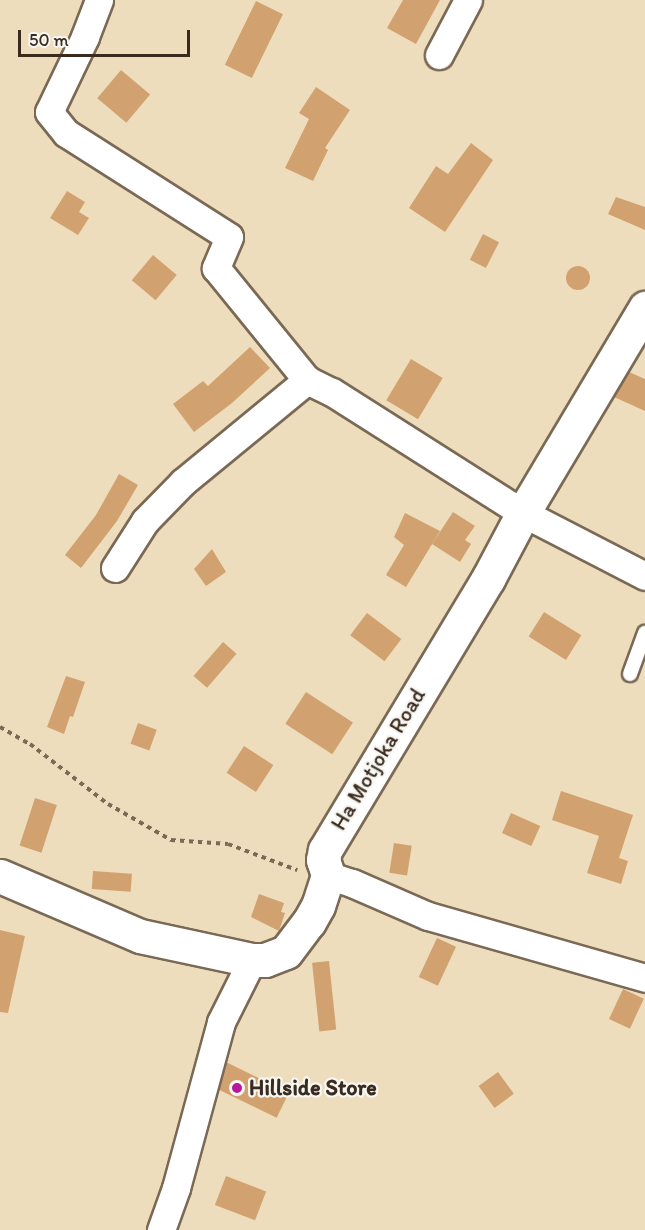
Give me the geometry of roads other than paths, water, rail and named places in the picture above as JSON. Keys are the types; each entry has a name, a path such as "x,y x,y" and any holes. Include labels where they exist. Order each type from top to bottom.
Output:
{"street":[{"path":"99,0 85,37 49,112 66,133 229,237 216,268 307,380 332,392 523,513 645,576"},
{"path":"439,55 468,0"},
{"name":"Ha Motjoka Road","path":"0,876 140,936 252,960 272,958 286,952 318,906 327,875 323,860 325,850 488,579 523,513 645,308"},
{"path":"115,568 145,521 183,482 307,380"},
{"path":"327,875 352,882 429,916 645,978"},
{"path":"161,1230 176,1188 221,1022 252,960"}],"lane":[{"path":"630,674 645,633"}],"place":[{"name":"Hillside Store","path":"237,1088"}]}
